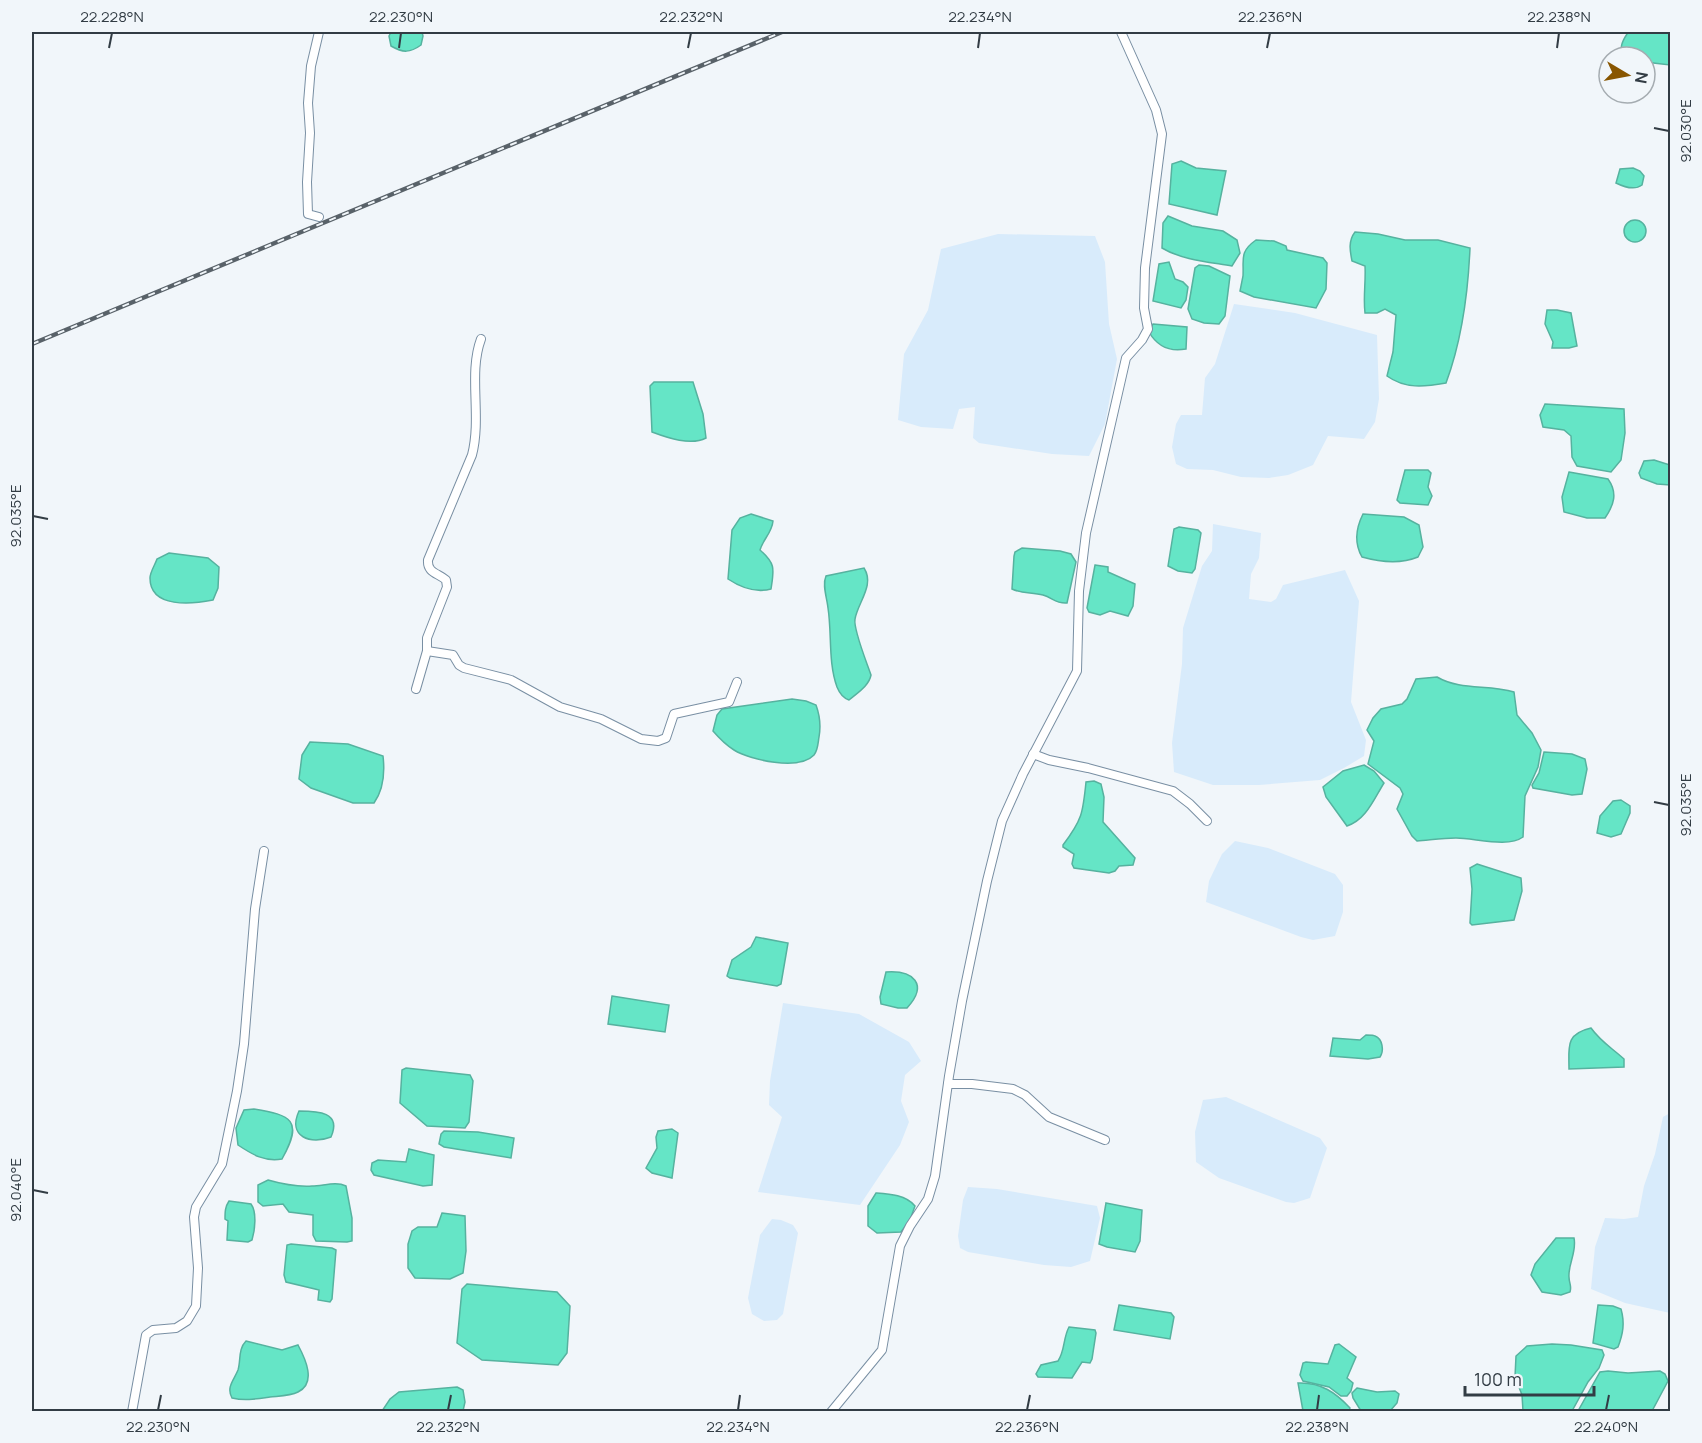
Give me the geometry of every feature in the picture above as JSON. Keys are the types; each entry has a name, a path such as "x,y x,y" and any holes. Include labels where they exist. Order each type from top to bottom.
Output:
{"street":[{"path":"319,32 310,75 308,103 310,156 307,182 308,214 319,217"},
{"path":"831,1412 882,1350 900,1246 909,1226 928,1198 935,1176 962,1001 1002,821 1033,754 1077,671 1079,591 1086,533 1126,358 1142,340 1148,329 1144,308 1145,268 1162,134 1156,110 1121,32"},
{"path":"416,689 427,651 427,638 447,587 446,580 427,566 428,560 472,455 477,437 476,352 481,339"},
{"path":"427,651 453,655 459,665 464,668 511,680 524,685 560,707 601,719 641,739 658,741 666,738 674,714 729,702 737,682"},
{"path":"1033,754 1173,791 1207,821"},
{"path":"132,1412 146,1335 153,1330 176,1328 187,1321 196,1306 198,1268 194,1217 196,1206 222,1164 237,1091 244,1044 254,920 264,851"},
{"path":"948,1084 972,1084 1013,1089 1025,1095 1049,1117 1105,1140"}],"shaded area":[{"path":"391,32 422,32 421,45 406,51 395,48 391,46 389,36"},
{"path":"1626,32 1670,32 1670,65 1657,63 1657,45 1621,45"},
{"path":"1181,161 1196,168 1226,171 1217,215 1169,204 1172,164"},
{"path":"1633,168 1644,176 1642,185 1632,188 1616,183 1620,169"},
{"path":"1168,216 1192,226 1223,231 1237,240 1240,253 1232,266 1187,258 1162,248 1163,223"},
{"path":"1631,220 1639,220 1646,227 1646,235 1639,242 1631,242 1624,235 1624,227"},
{"path":"1355,232 1405,240 1438,240 1470,248 1463,317 1452,367 1446,383 1415,386 1401,383 1387,376 1393,352 1396,315 1385,309 1377,313 1365,313 1365,266 1352,261 1351,254 1350,242"},
{"path":"998,234 1095,236 1105,262 1109,324 1117,359 1105,424 1089,456 1052,454 979,443 973,438 975,407 959,409 953,429 921,427 898,420 904,354 928,310 941,249"},
{"path":"1256,240 1274,241 1286,246 1287,250 1323,258 1327,263 1326,289 1316,308 1254,297 1240,291 1245,252"},
{"path":"1169,262 1175,279 1188,287 1186,300 1181,308 1153,301 1159,264"},
{"path":"1199,265 1209,266 1230,276 1225,316 1219,324 1192,319 1188,309 1195,268"},
{"path":"1234,304 1295,313 1377,335 1379,399 1375,422 1364,439 1328,436 1313,465 1288,475 1269,478 1241,477 1213,470 1187,469 1176,464 1172,447 1176,424 1181,415 1202,415 1205,378 1215,364"},
{"path":"1547,310 1571,313 1577,346 1552,348 1553,342 1545,324"},
{"path":"1153,324 1187,327 1186,349 1169,349 1160,344 1149,332"},
{"path":"654,382 693,382 703,414 706,438 687,441 652,432 650,386"},
{"path":"1545,404 1624,409 1625,433 1621,460 1611,472 1577,466 1572,457 1571,436 1564,430 1543,427 1540,415"},
{"path":"1654,460 1670,465 1670,485 1657,484 1641,478 1639,473 1644,461"},
{"path":"1405,470 1428,470 1431,473 1428,487 1432,496 1428,505 1400,503 1397,500"},
{"path":"1569,472 1608,479 1613,489 1614,499 1605,518 1587,518 1564,512 1562,497"},
{"path":"751,514 773,521 760,550 773,567 771,589 748,588 728,579 732,530 740,518"},
{"path":"1363,514 1404,517 1419,525 1423,547 1418,557 1390,562 1362,557 1357,535"},
{"path":"1213,524 1261,533 1259,558 1251,574 1249,599 1271,602 1276,599 1283,585 1345,570 1359,601 1351,702 1366,740 1364,756 1320,780 1259,785 1213,785 1174,772 1172,743 1182,664 1183,628 1202,566 1212,551"},
{"path":"1179,527 1198,530 1201,533 1195,569 1192,573 1178,571 1168,566 1174,529"},
{"path":"1022,548 1071,554 1076,562 1067,603 1057,602 1043,595 1012,589 1014,556 1015,552"},
{"path":"169,553 208,558 219,567 218,588 213,600 184,603 165,600 157,595 152,588 151,573 157,559"},
{"path":"1095,565 1108,567 1108,572 1135,584 1133,606 1128,616 1110,611 1100,615 1089,612 1087,608"},
{"path":"864,568 868,581 855,624 871,675 865,686 849,700 840,693 834,677 825,580 826,576"},
{"path":"1437,677 1465,686 1514,692 1517,715 1532,733 1541,750 1538,767 1525,796 1523,837 1509,842 1456,838 1417,841 1397,809 1403,794 1400,788 1368,764 1374,741 1367,730 1373,718 1381,709 1402,704 1407,699 1416,679"},
{"path":"792,699 816,705 820,721 817,749 814,755 807,760 774,762 741,754 713,731 717,715 722,709"},
{"path":"310,742 348,744 383,756 383,781 374,803 353,803 311,788 299,779 302,755"},
{"path":"1544,752 1572,754 1585,759 1587,769 1582,794 1572,795 1533,788 1532,785 1539,773"},
{"path":"1364,765 1374,771 1384,783 1364,814 1347,826 1326,797 1323,787 1343,771"},
{"path":"1094,781 1101,784 1104,797 1103,822 1135,858 1133,865 1119,866 1115,871 1109,873 1074,868 1072,864 1074,854 1063,847 1080,816 1086,782"},
{"path":"1621,800 1630,806 1630,813 1621,834 1611,837 1597,833 1600,816 1613,801"},
{"path":"1235,841 1268,848 1335,874 1343,885 1343,912 1335,936 1313,940 1301,937 1206,902 1209,881 1222,854"},
{"path":"1477,864 1521,878 1522,891 1514,920 1472,925 1470,923 1472,889 1470,868"},
{"path":"756,937 788,943 781,984 777,986 727,976 732,960 751,947"},
{"path":"886,972 904,973 915,980 917,992 907,1008 881,1004 880,997"},
{"path":"612,996 669,1005 665,1032 608,1024"},
{"path":"783,1003 859,1014 909,1042 921,1061 905,1075 901,1101 909,1122 900,1145 860,1205 758,1192 782,1117 769,1105 770,1081"},
{"path":"1591,1028 1624,1059 1624,1067 1569,1069 1570,1042 1577,1034"},
{"path":"1366,1035 1380,1040 1382,1049 1380,1057 1368,1059 1330,1056 1333,1038 1360,1040"},
{"path":"406,1068 470,1075 473,1081 469,1122 465,1128 427,1126 400,1103 402,1070"},
{"path":"1226,1097 1320,1138 1327,1148 1310,1198 1294,1203 1286,1202 1219,1178 1196,1162 1195,1132 1203,1100"},
{"path":"254,1109 277,1114 290,1122 293,1128 292,1136 282,1159 259,1157 238,1145 236,1128 244,1110"},
{"path":"299,1111 320,1113 331,1118 334,1129 331,1137 316,1140 303,1137 296,1127"},
{"path":"1670,1113 1670,1313 1625,1303 1591,1289 1595,1247 1605,1218 1638,1217 1663,1117"},
{"path":"672,1129 678,1133 672,1178 652,1173 646,1168 657,1148 658,1131"},
{"path":"444,1131 478,1132 514,1138 511,1158 444,1147 439,1144"},
{"path":"409,1149 434,1155 432,1185 423,1186 374,1175 371,1170 372,1163 378,1160 406,1162"},
{"path":"268,1180 301,1186 334,1184 346,1186 352,1218 352,1241 316,1241 313,1235 313,1215 289,1212 283,1204 263,1206 258,1202 258,1185"},
{"path":"968,1187 997,1189 1097,1206 1100,1218 1090,1261 1071,1267 1044,1265 968,1252 960,1248 958,1236 963,1200"},
{"path":"876,1193 902,1197 915,1206 910,1220 901,1232 877,1233 868,1226 868,1206"},
{"path":"229,1201 251,1204 253,1207 255,1226 252,1240 248,1242 227,1240 228,1221 225,1219 225,1214"},
{"path":"1106,1203 1142,1210 1140,1241 1135,1252 1099,1244"},
{"path":"442,1213 465,1216 466,1251 463,1273 450,1279 415,1278 408,1268 408,1244 412,1231 418,1227 437,1227"},
{"path":"772,1219 793,1225 798,1233 783,1314 777,1320 764,1321 752,1314 748,1298 760,1235"},
{"path":"1556,1238 1574,1238 1575,1243 1569,1272 1570,1292 1561,1295 1542,1292 1531,1275 1535,1264"},
{"path":"287,1245 336,1250 330,1302 318,1300 319,1290 286,1282 284,1275"},
{"path":"467,1284 557,1292 570,1306 567,1353 558,1365 482,1360 457,1343 462,1289"},
{"path":"1119,1305 1171,1313 1174,1317 1170,1339 1114,1330"},
{"path":"1598,1305 1621,1309 1622,1333 1618,1347 1614,1349 1593,1343"},
{"path":"1069,1327 1095,1330 1090,1363 1082,1362 1072,1378 1038,1377 1036,1374 1041,1365 1058,1361"},
{"path":"246,1341 282,1350 298,1345 308,1370 307,1383 304,1388 284,1396 232,1398 230,1387 238,1370 242,1348"},
{"path":"1339,1344 1356,1357 1347,1378 1353,1383 1347,1396 1341,1396 1329,1387 1303,1381 1300,1375 1303,1363 1328,1364 1335,1345"},
{"path":"1552,1344 1602,1350 1604,1355 1599,1368 1588,1382 1572,1411 1523,1411 1522,1395 1515,1377 1516,1356 1527,1346"},
{"path":"1660,1371 1665,1374 1668,1381 1652,1411 1578,1411 1600,1372 1628,1373"},
{"path":"1298,1383 1314,1384 1333,1393 1350,1408 1349,1411 1303,1411"},
{"path":"457,1387 463,1390 465,1402 463,1411 382,1411 390,1399 399,1392"},
{"path":"1357,1388 1377,1392 1395,1391 1399,1394 1397,1403 1390,1411 1361,1411 1352,1393"}],"railway":[{"path":"32,344 782,32"}]}
